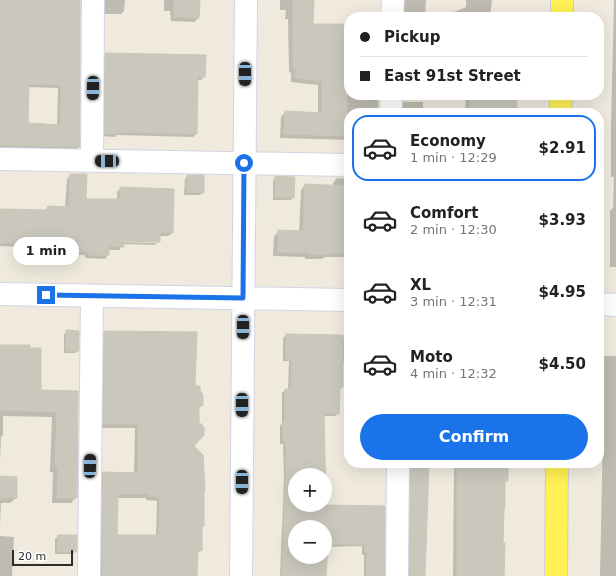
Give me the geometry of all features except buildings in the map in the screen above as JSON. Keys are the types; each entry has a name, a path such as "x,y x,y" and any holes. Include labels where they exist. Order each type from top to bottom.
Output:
{"main road":[{"path":"562,0 562,12"},
{"path":"556,576 557,468"}],"street":[{"path":"92,160 93,0"},
{"path":"242,576 246,0"},
{"path":"392,12 393,0"},
{"path":"0,159 344,165"},
{"path":"0,294 344,300"},
{"path":"89,576 92,296"},
{"path":"604,304 616,305"},
{"path":"397,576 398,468"}],"route":[{"path":"46,295 243,298 244,163"}]}
